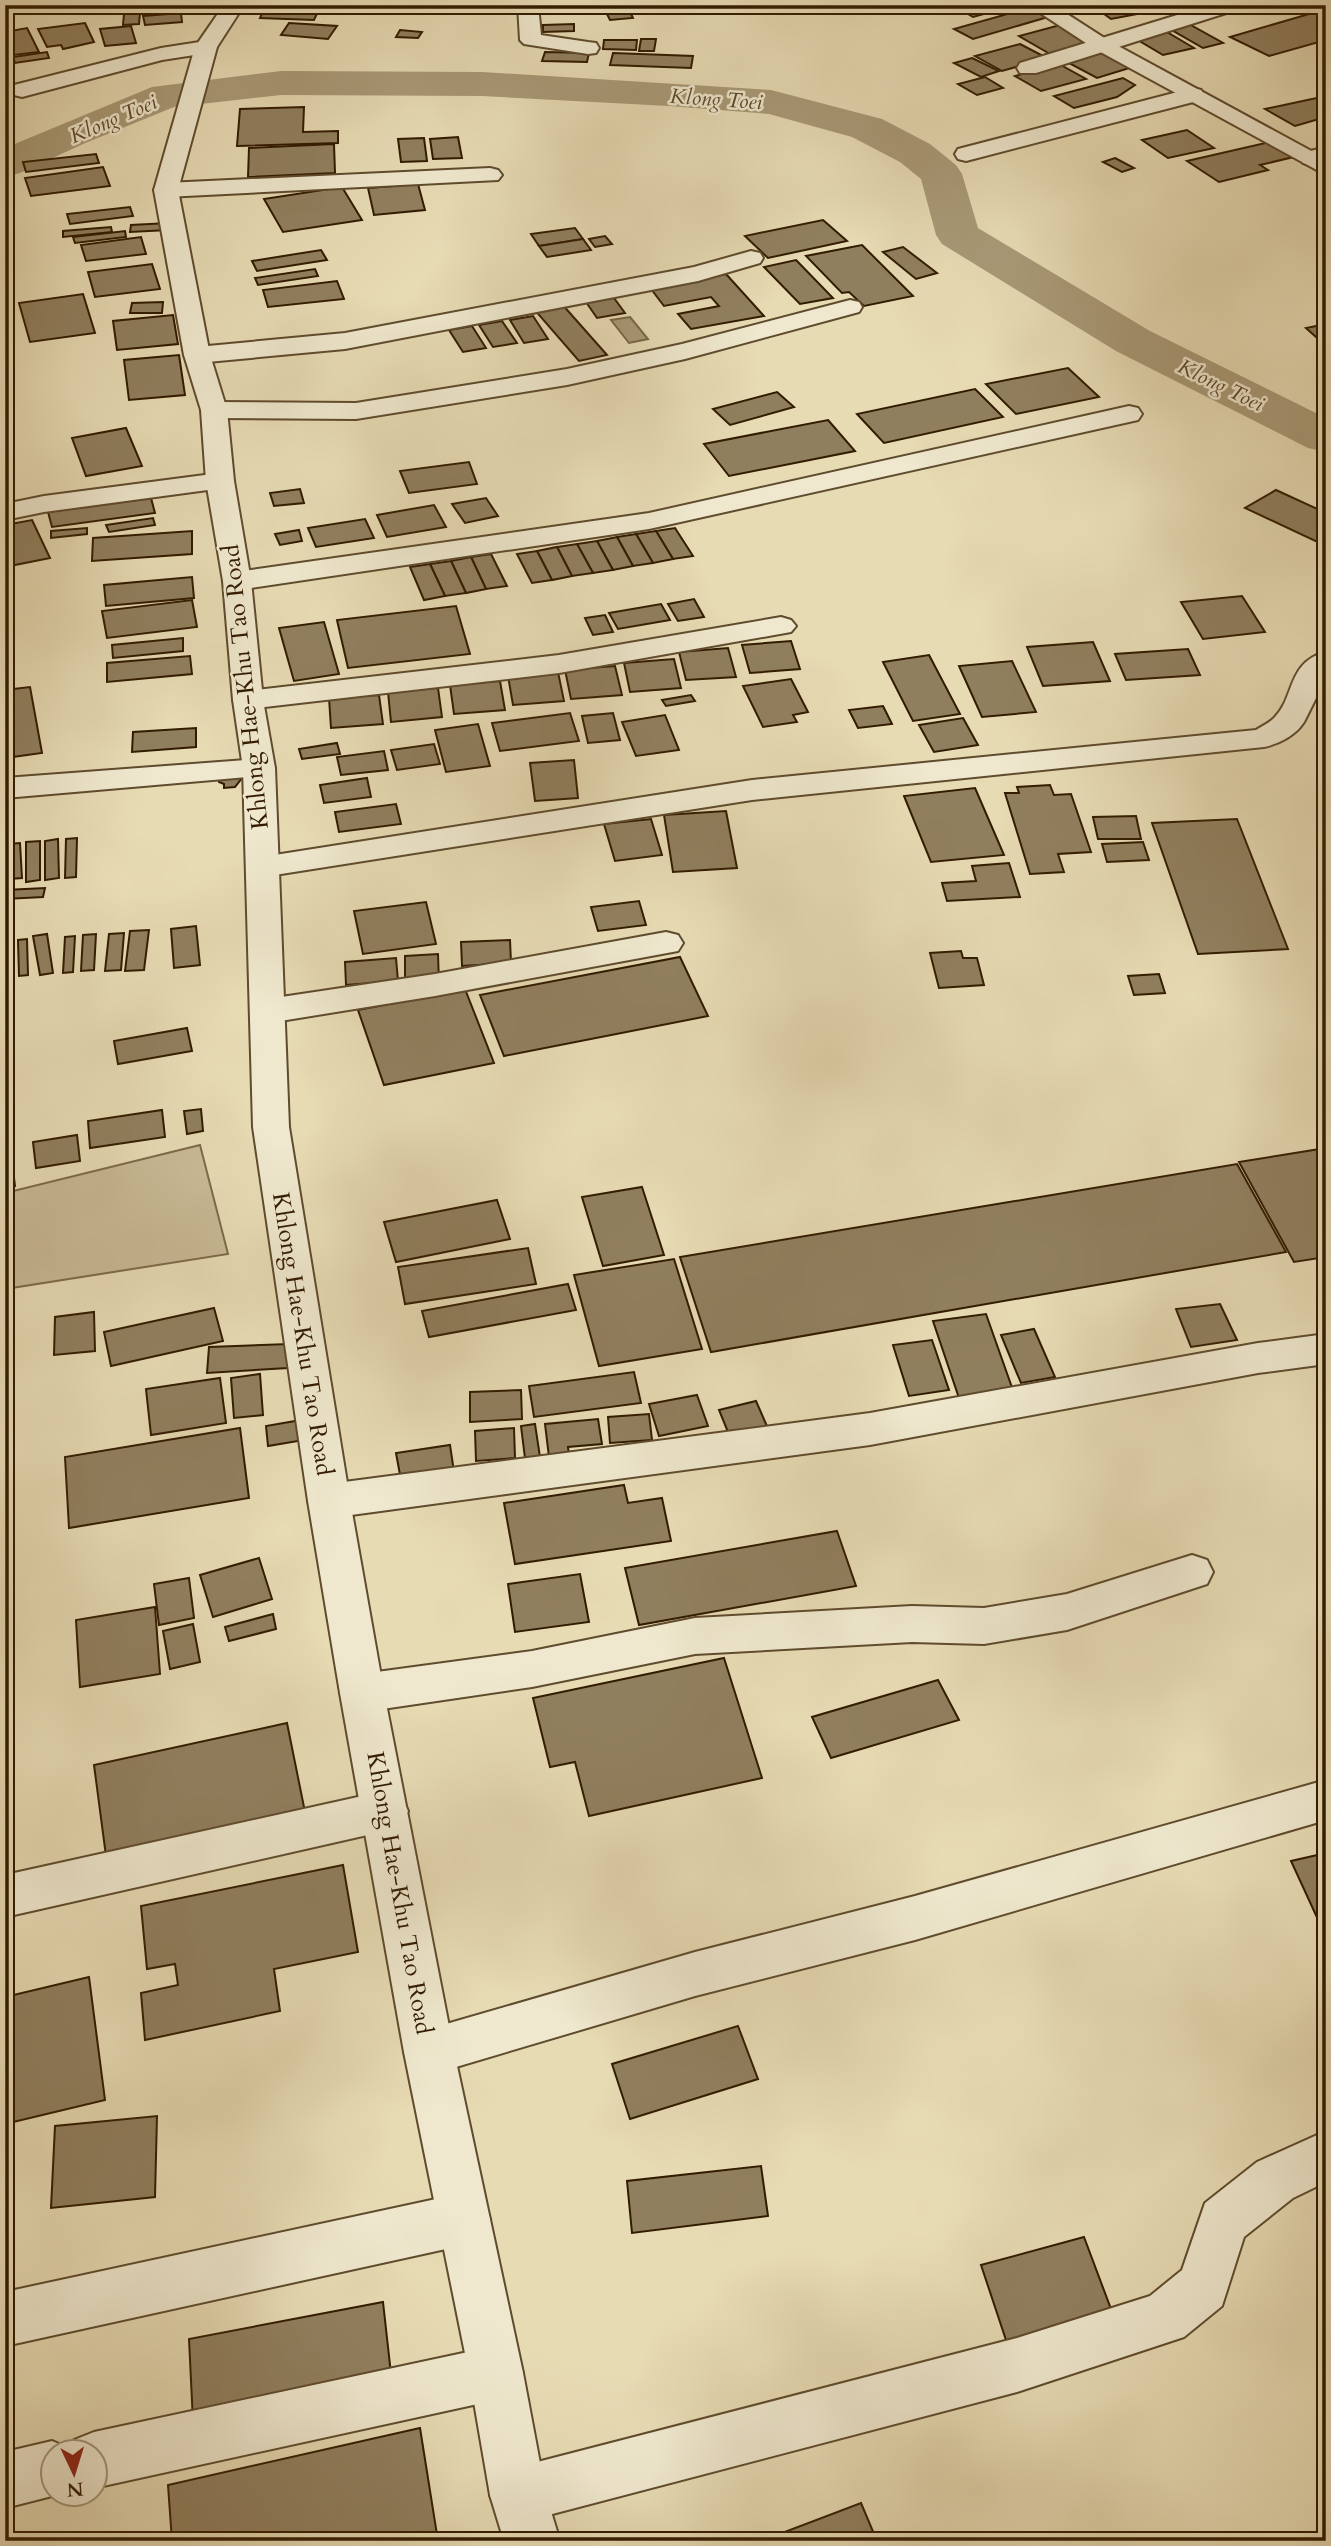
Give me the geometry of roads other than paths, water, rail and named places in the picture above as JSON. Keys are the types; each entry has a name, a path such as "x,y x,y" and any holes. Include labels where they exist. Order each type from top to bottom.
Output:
{"street":[{"name":"Khlong Hae-Khu Tao Road","path":"233,5 206,47 166,190 197,355 214,410 220,481 237,581 248,700 259,768 271,1127 329,1501 362,1693 429,2052 525,2518"},
{"path":"528,5 531,40 588,48"},
{"path":"1038,5 1102,46 1321,160"},
{"path":"1028,68 1232,5"},
{"path":"22,90 161,54 206,47"},
{"path":"966,154 1193,95"},
{"path":"166,190 490,174"},
{"path":"197,355 345,341 698,274 751,258"},
{"path":"214,410 356,411 383,407 580,374 684,351 849,307"},
{"path":"237,581 649,521 1129,414"},
{"path":"5,512 44,504 220,481"},
{"path":"248,700 559,664 780,626"},
{"path":"262,867 752,790 1264,738 1289,722 1310,676 1326,661"},
{"path":"5,788 259,768"},
{"path":"268,1011 435,985 666,943"},
{"path":"329,1501 870,1429 1258,1358 1326,1349"},
{"path":"362,1693 532,1669 695,1636 912,1624 984,1626 1067,1612 1192,1572"},
{"path":"429,2052 695,1974 915,1918 1326,1800"},
{"path":"5,1896 385,1811"},
{"path":"525,2518 1166,2318 1203,2287 1223,2221 1275,2180 1326,2156"},
{"path":"5,2319 464,2219"},
{"path":"108,2457 496,2373"},
{"path":"5,2480 38,2472"}],"waterway":[{"name":"Klong Toei","path":"5,164 68,135 166,96 281,83 482,84 771,102 867,128 915,153 941,174 958,235 1133,341 1326,437"}]}
